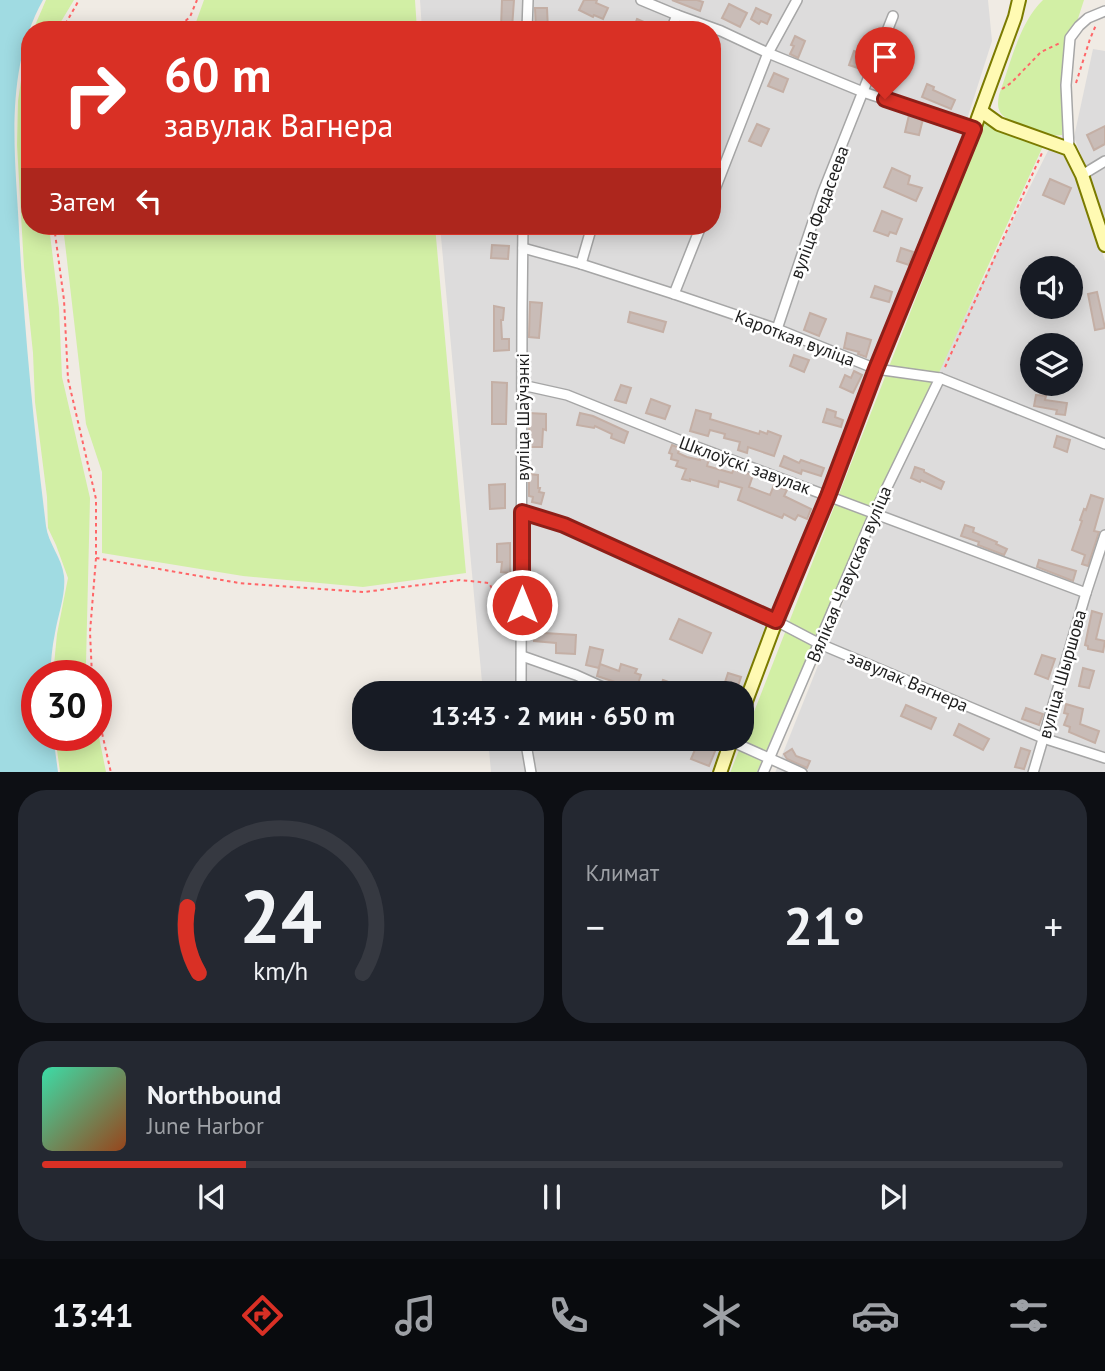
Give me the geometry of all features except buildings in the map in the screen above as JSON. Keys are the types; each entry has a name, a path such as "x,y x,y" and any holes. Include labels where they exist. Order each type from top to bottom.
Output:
{"main road":[{"path":"754,681 974,129 1019,0"},
{"path":"1015,17 1030,0"},
{"path":"981,111 999,124 1069,149 1082,175 1105,244"},
{"path":"720,772 726,751"}],"street":[{"path":"527,21 528,0"},
{"path":"641,0 694,21"},
{"path":"721,174 768,53 797,0"},
{"path":"1069,149 1066,85 1070,38 1088,18 1103,12"},
{"path":"675,21 677,15"},
{"name":"вуліца Федасеева","path":"777,329 824,192 892,16"},
{"path":"721,31 863,92 974,129"},
{"path":"1082,175 1105,161"},
{"name":"вуліца Шаўчэнкі","path":"521,681 523,235"},
{"path":"581,264 589,235"},
{"path":"674,294 697,235"},
{"name":"Кароткая вуліца","path":"523,248 581,264 777,329 876,369 940,378 1105,444"},
{"name":"Вялікая Чавуская вуліца","path":"763,772 874,514 940,378"},
{"name":"Шклоўскі завулак","path":"522,385 566,396 1086,593"},
{"name":"завулак Вагнера","path":"522,512 564,525 776,621 820,644 1043,738 1105,758"},
{"name":"вуліца Шыршова","path":"1032,772 1105,535"},
{"path":"522,656 589,681"},
{"path":"527,751 531,772"},
{"path":"754,751 802,772"}],"path":[{"path":"67,21 79,0"},
{"path":"185,21 190,17 197,0"},
{"path":"1076,83 1090,39 1103,12"},
{"path":"985,97 1012,83 1041,52 1070,38"},
{"path":"940,378 1047,141"},
{"path":"55,235 64,300 68,379 96,499 91,660"},
{"path":"96,558 239,583 364,592 460,580 489,583 522,644"},
{"path":"106,751 111,772"}],"shaded area":[{"path":"420,0 988,0 992,41 962,135 749,681 482,681 441,235 721,235 721,21 421,21"},
{"path":"1093,49 1105,51 1105,227 1074,137"},
{"path":"1056,135 1080,180 1105,261 1105,772 775,772 931,383"},
{"path":"489,751 722,751 714,772 491,772"}],"green space":[{"path":"46,0 74,0 61,21 37,21"},
{"path":"204,0 415,0 416,21 196,21"},
{"path":"1043,0 1084,0 1074,31 1062,135 1046,134 1015,123 1003,116 998,106 999,95 1021,32"},
{"path":"21,81 21,215 17,145"},
{"path":"984,124 1044,144 776,728 757,772 730,772 739,751 754,751 754,712"},
{"path":"22,235 50,235 59,308 62,377 90,498 86,660 54,660 68,578 48,528 47,497 35,402"},
{"path":"64,235 436,235 466,573 363,587 243,576 102,553 102,472 86,424"},
{"path":"57,751 102,751 106,772 60,772"}],"water":[{"path":"0,0 43,0 34,21 21,21 21,61 15,112 16,171 30,378 42,489 47,532 61,563 64,590 51,660 21,660 21,751 55,751 58,772 0,772"}],"route":[{"path":"522,605 522,512 564,525 776,621 974,129 885,99"}]}
